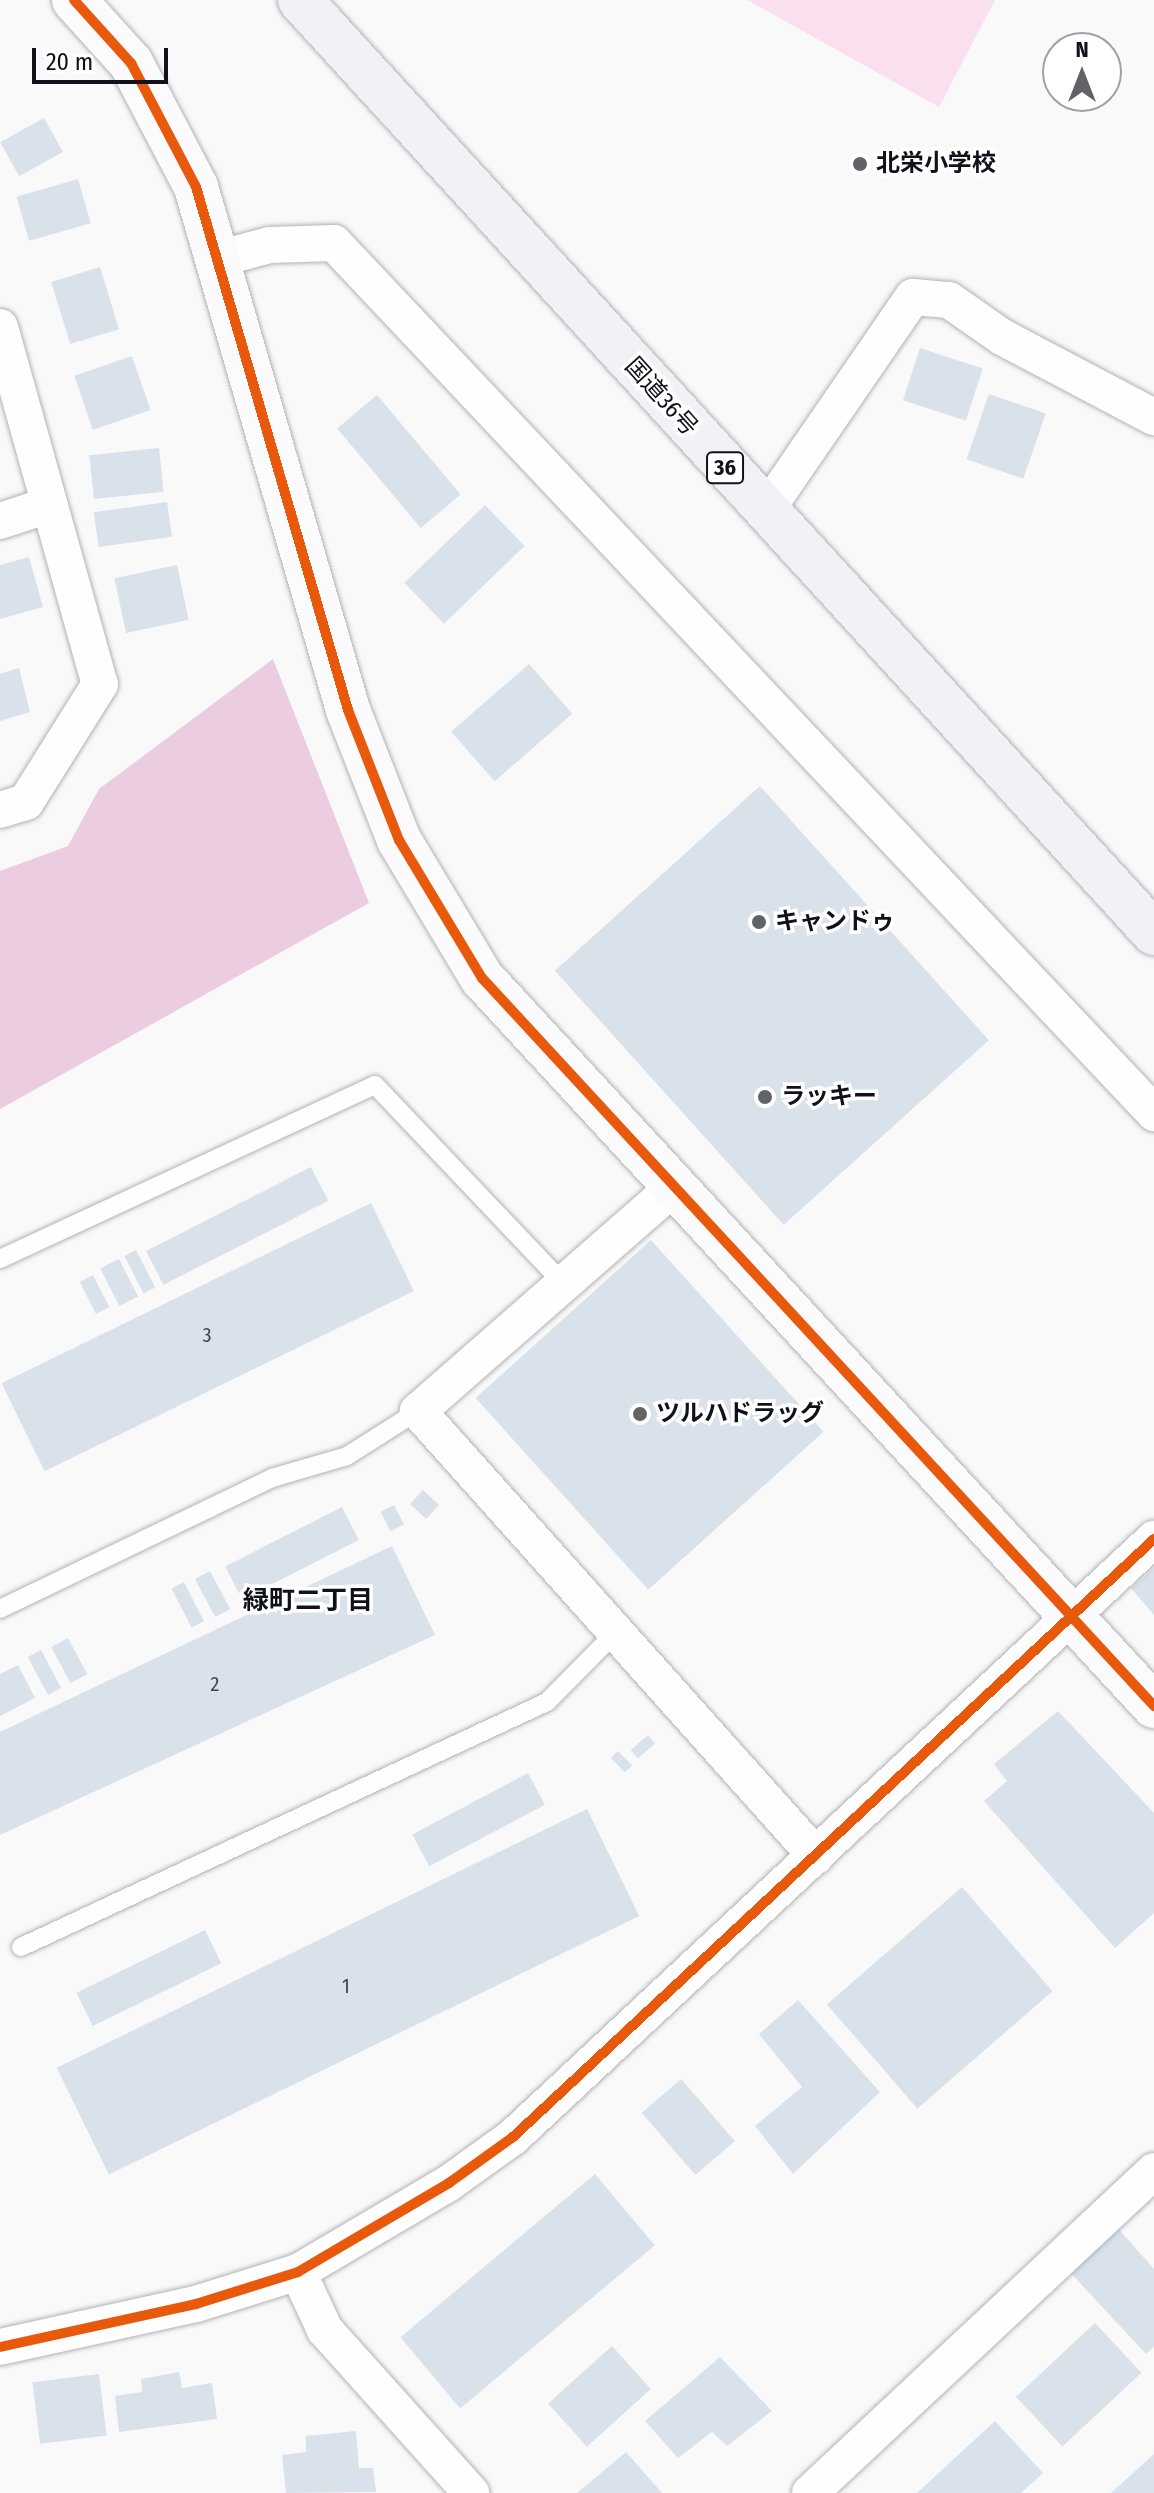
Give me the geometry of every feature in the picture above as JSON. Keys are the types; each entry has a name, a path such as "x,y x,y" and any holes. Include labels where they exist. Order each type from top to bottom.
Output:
{"highway":[{"name":"国道36号","path":"300,0 765,512 1154,933"}],"street":[{"path":"74,0 131,63 196,187 348,710 399,840 482,978 1068,1617 1154,1706"},
{"path":"217,259 270,245 334,243 1154,1113"},
{"path":"765,512 913,297 949,300 1002,337 1154,417"},
{"path":"0,327 100,684 26,802 0,810"},
{"path":"0,521 49,505"},
{"path":"673,1188 418,1411 816,1856"},
{"path":"0,2347 196,2304 298,2272 362,2240 513,2137 1154,1539"},
{"path":"810,2493 1154,2171"},
{"path":"298,2272 325,2330 471,2493"}],"lane":[{"path":"0,1259 375,1085 564,1284"},
{"path":"0,1609 272,1478 347,1456 418,1411"},
{"path":"21,1947 547,1702 616,1632"}],"shaded area":[{"path":"747,0 995,0 939,107"},
{"path":"273,659 369,903 0,1109 0,871 68,846 99,789"}],"building":[{"path":"44,118 63,152 19,176 0,142"},
{"path":"78,179 91,223 29,241 16,197"},
{"path":"100,267 119,329 70,344 51,282"},
{"path":"920,348 983,368 966,421 903,400"},
{"path":"132,356 151,410 93,430 74,376"},
{"path":"989,394 1046,414 1023,479 967,459"},
{"path":"377,395 461,495 421,528 337,428"},
{"path":"159,448 164,492 94,499 89,455"},
{"path":"167,502 172,537 99,547 94,512"},
{"path":"485,505 525,546 444,624 404,583"},
{"path":"29,557 43,607 0,619 0,565"},
{"path":"177,565 189,620 126,633 114,578"},
{"path":"529,664 572,714 495,781 451,732"},
{"path":"19,668 30,712 0,721 0,674"},
{"path":"760,786 989,1040 784,1225 555,971"},
{"path":"311,1167 328,1201 163,1285 146,1251"},
{"path":"371,1203 414,1291 45,1471 2,1383"},
{"path":"651,1240 824,1432 648,1590 476,1398"},
{"path":"136,1250 155,1287 143,1293 124,1256"},
{"path":"119,1259 138,1296 119,1306 100,1269"},
{"path":"93,1275 109,1307 96,1314 80,1282"},
{"path":"423,1490 439,1505 426,1519 410,1504"},
{"path":"394,1505 404,1525 391,1531 381,1512"},
{"path":"342,1507 359,1540 242,1599 225,1566"},
{"path":"392,1546 435,1635 0,1835 0,1732"},
{"path":"1154,1568 1154,1615 1131,1588"},
{"path":"210,1571 230,1609 215,1617 195,1579"},
{"path":"184,1582 204,1621 192,1628 172,1588"},
{"path":"68,1638 87,1674 70,1683 51,1647"},
{"path":"41,1650 61,1688 48,1695 28,1657"},
{"path":"18,1665 35,1698 0,1716 0,1674"},
{"path":"1058,1711 1154,1813 1154,1913 1115,1948 984,1801 1007,1781 994,1764"},
{"path":"648,1735 655,1743 638,1758 631,1750"},
{"path":"618,1751 632,1765 625,1772 611,1758"},
{"path":"528,1773 545,1805 429,1866 412,1835"},
{"path":"587,1809 639,1916 109,2175 57,2068"},
{"path":"962,1887 1053,1991 917,2109 827,2004"},
{"path":"205,1930 221,1963 93,2026 76,1993"},
{"path":"798,2000 880,2092 793,2174 755,2126 802,2087 759,2034"},
{"path":"681,2079 735,2141 696,2175 642,2113"},
{"path":"595,2174 655,2245 460,2409 400,2337"},
{"path":"1115,2225 1154,2269 1154,2347 1146,2354 1066,2268"},
{"path":"1095,2323 1141,2373 1062,2446 1016,2397"},
{"path":"612,2346 651,2389 587,2447 548,2404"},
{"path":"720,2357 772,2411 727,2446 712,2432 678,2458 645,2421"},
{"path":"179,2372 182,2388 212,2383 217,2419 119,2432 115,2396 142,2392 141,2379"},
{"path":"99,2374 107,2436 40,2444 32,2382"},
{"path":"995,2421 1043,2473 1021,2493 917,2493"},
{"path":"356,2431 359,2468 373,2468 376,2492 286,2493 282,2455 306,2452 306,2436"},
{"path":"626,2452 662,2493 577,2493"},
{"path":"1154,2454 1154,2493 1111,2493"}],"cycle path":[{"path":"74,0 131,63 196,187 348,710 399,840 482,978 1154,1706"},
{"path":"0,2347 196,2304 298,2272 449,2183 513,2137 1154,1539"}],"place":[{"name":"北栄小学校","path":"860,164"},
{"name":"キャンドゥ","path":"759,922"},
{"name":"ラッキー","path":"765,1097"},
{"name":"ツルハドラッグ","path":"640,1414"}],"district":[{"name":"緑町二丁目","path":"308,1601"}]}
